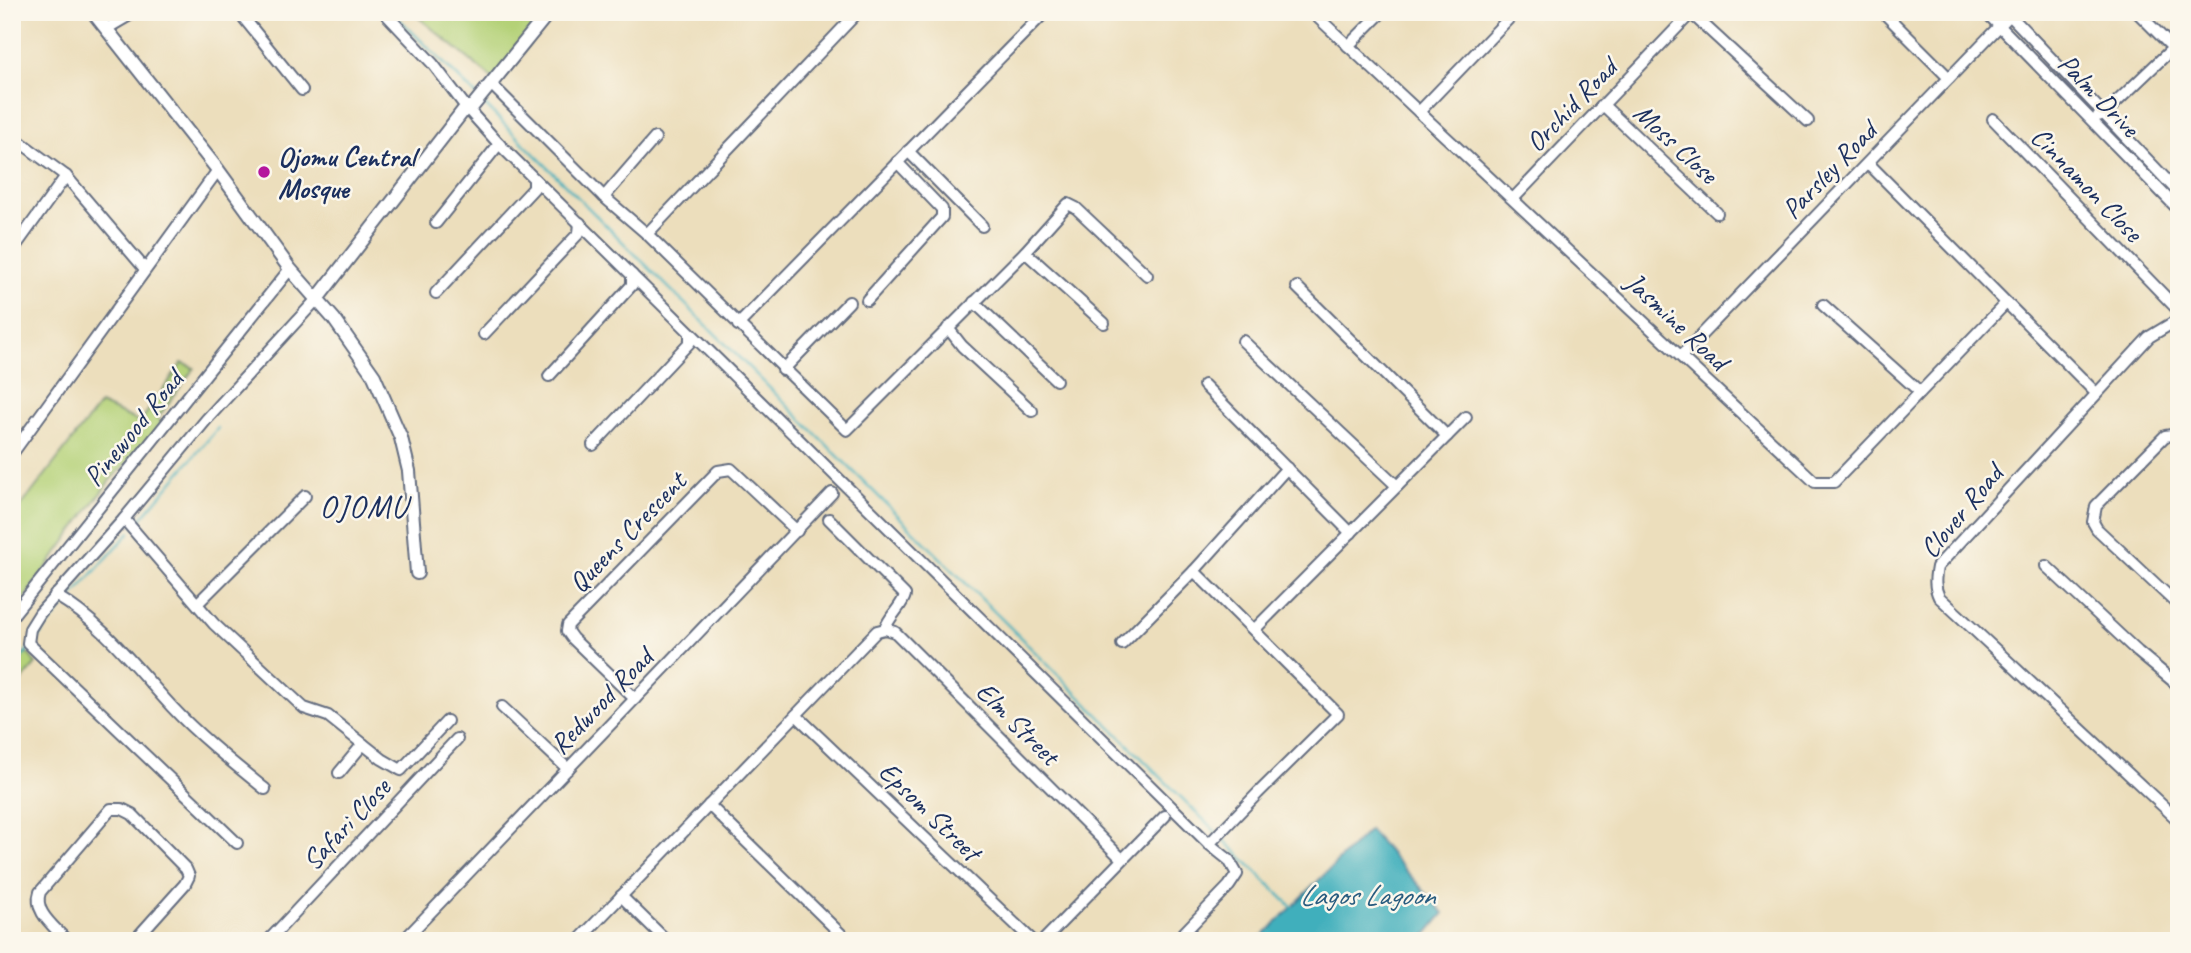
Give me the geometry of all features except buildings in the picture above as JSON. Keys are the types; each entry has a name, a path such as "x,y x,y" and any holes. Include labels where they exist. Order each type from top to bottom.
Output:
{"street":[{"path":"93,12 218,170 290,270 317,299 374,376 401,438 409,471 417,573"},
{"path":"106,29 135,12"},
{"path":"240,12 302,90"},
{"path":"384,12 433,64 499,144 1229,860 1237,874 1229,886 1176,941"},
{"path":"237,843 32,647 30,629 64,600 124,519 206,420 317,299 469,107 491,86 549,12"},
{"path":"647,234 858,12"},
{"path":"738,325 1045,12"},
{"name":"Jasmine Road","path":"1312,12 1815,482 1835,482 2006,303"},
{"path":"1348,46 1382,12"},
{"path":"1419,112 1515,12"},
{"path":"1883,12 1949,78"},
{"name":"Palm Drive","path":"1986,12 2179,210"},
{"path":"2088,118 2104,114 2176,51 2137,12"},
{"path":"1692,13 1808,121"},
{"name":"Orchid Road","path":"1513,199 1692,13"},
{"name":"Parsley Road","path":"1681,356 2000,27 2009,14"},
{"name":"Palm Drive","path":"2009,14 2179,193"},
{"path":"491,86 847,430 1024,252 1068,204 1076,208 1147,275"},
{"name":"Moss Close","path":"1603,105 1717,213"},
{"name":"Cinnamon Close","path":"1993,118 2179,311"},
{"path":"12,136 66,176 145,269"},
{"path":"604,197 656,138"},
{"path":"436,223 499,144"},
{"path":"908,152 982,226"},
{"path":"867,300 942,217 942,209 897,162"},
{"path":"1868,163 2095,392"},
{"path":"12,454 218,170"},
{"path":"12,251 66,176"},
{"path":"436,293 534,188 534,179"},
{"path":"484,334 579,233 580,223"},
{"path":"1024,252 1104,323"},
{"name":"Pinewood Road","path":"12,616 290,270"},
{"path":"548,376 632,285 632,275"},
{"path":"1297,287 1447,436"},
{"path":"783,370 849,302"},
{"path":"974,302 1056,380"},
{"path":"1823,305 1920,392"},
{"name":"Clover Road","path":"2179,319 2149,337 2095,392 1937,567 1936,590 1939,597 2179,821"},
{"path":"948,328 962,346 1032,411"},
{"path":"593,445 690,342 690,333"},
{"path":"1243,341 1397,486"},
{"path":"1204,385 1351,533"},
{"path":"1254,630 1466,417"},
{"path":"2179,438 2165,436 2096,506 2093,522 2097,530 2179,606"},
{"path":"1122,644 1194,571 1287,468"},
{"name":"Queens Crescent","path":"635,699 572,638 567,631 568,625 718,471 731,469 797,531"},
{"name":"Redwood Road","path":"403,941 832,493"},
{"path":"198,603 305,496"},
{"path":"124,519 214,624 304,708 328,716 382,759 401,770 447,721"},
{"path":"578,941 881,630 904,600 905,594 829,519"},
{"path":"2046,566 2138,652 2179,686"},
{"path":"1194,571 1338,714 1211,842"},
{"path":"64,600 100,628 172,707 214,747 265,789"},
{"name":"Elm Street","path":"881,630 895,632 1122,859"},
{"path":"502,707 568,769"},
{"name":"Epsom Street","path":"796,715 1033,941"},
{"name":"Safari Close","path":"268,941 457,739"},
{"path":"339,773 363,744"},
{"path":"709,805 848,941"},
{"path":"67,941 39,910 37,902 40,892 111,809 122,808 132,814 186,869 189,876 186,884 134,941"},
{"path":"1043,941 1165,816"},
{"path":"621,895 667,941"}],"green space":[{"path":"412,12 553,12 499,84"},
{"path":"182,363 194,368 158,418 164,426 111,479 12,615 12,518 100,404 140,422"},
{"path":"28,653 36,664 12,693 12,654"}],"water":[{"name":"Lagos Lagoon","path":"1369,830 1444,913 1421,941 1258,941"}],"waterway":[{"path":"392,12 477,96"},
{"path":"481,101 1216,832"},
{"path":"134,527 218,428"},
{"path":"69,600 130,532"},
{"path":"33,643 65,605"},
{"path":"12,671 29,648"},
{"path":"1221,837 1292,907"}],"place":[{"name":"Ojomu Central Mosque","path":"264,172"}],"district":[{"name":"OJOMU","path":"364,506"}]}
